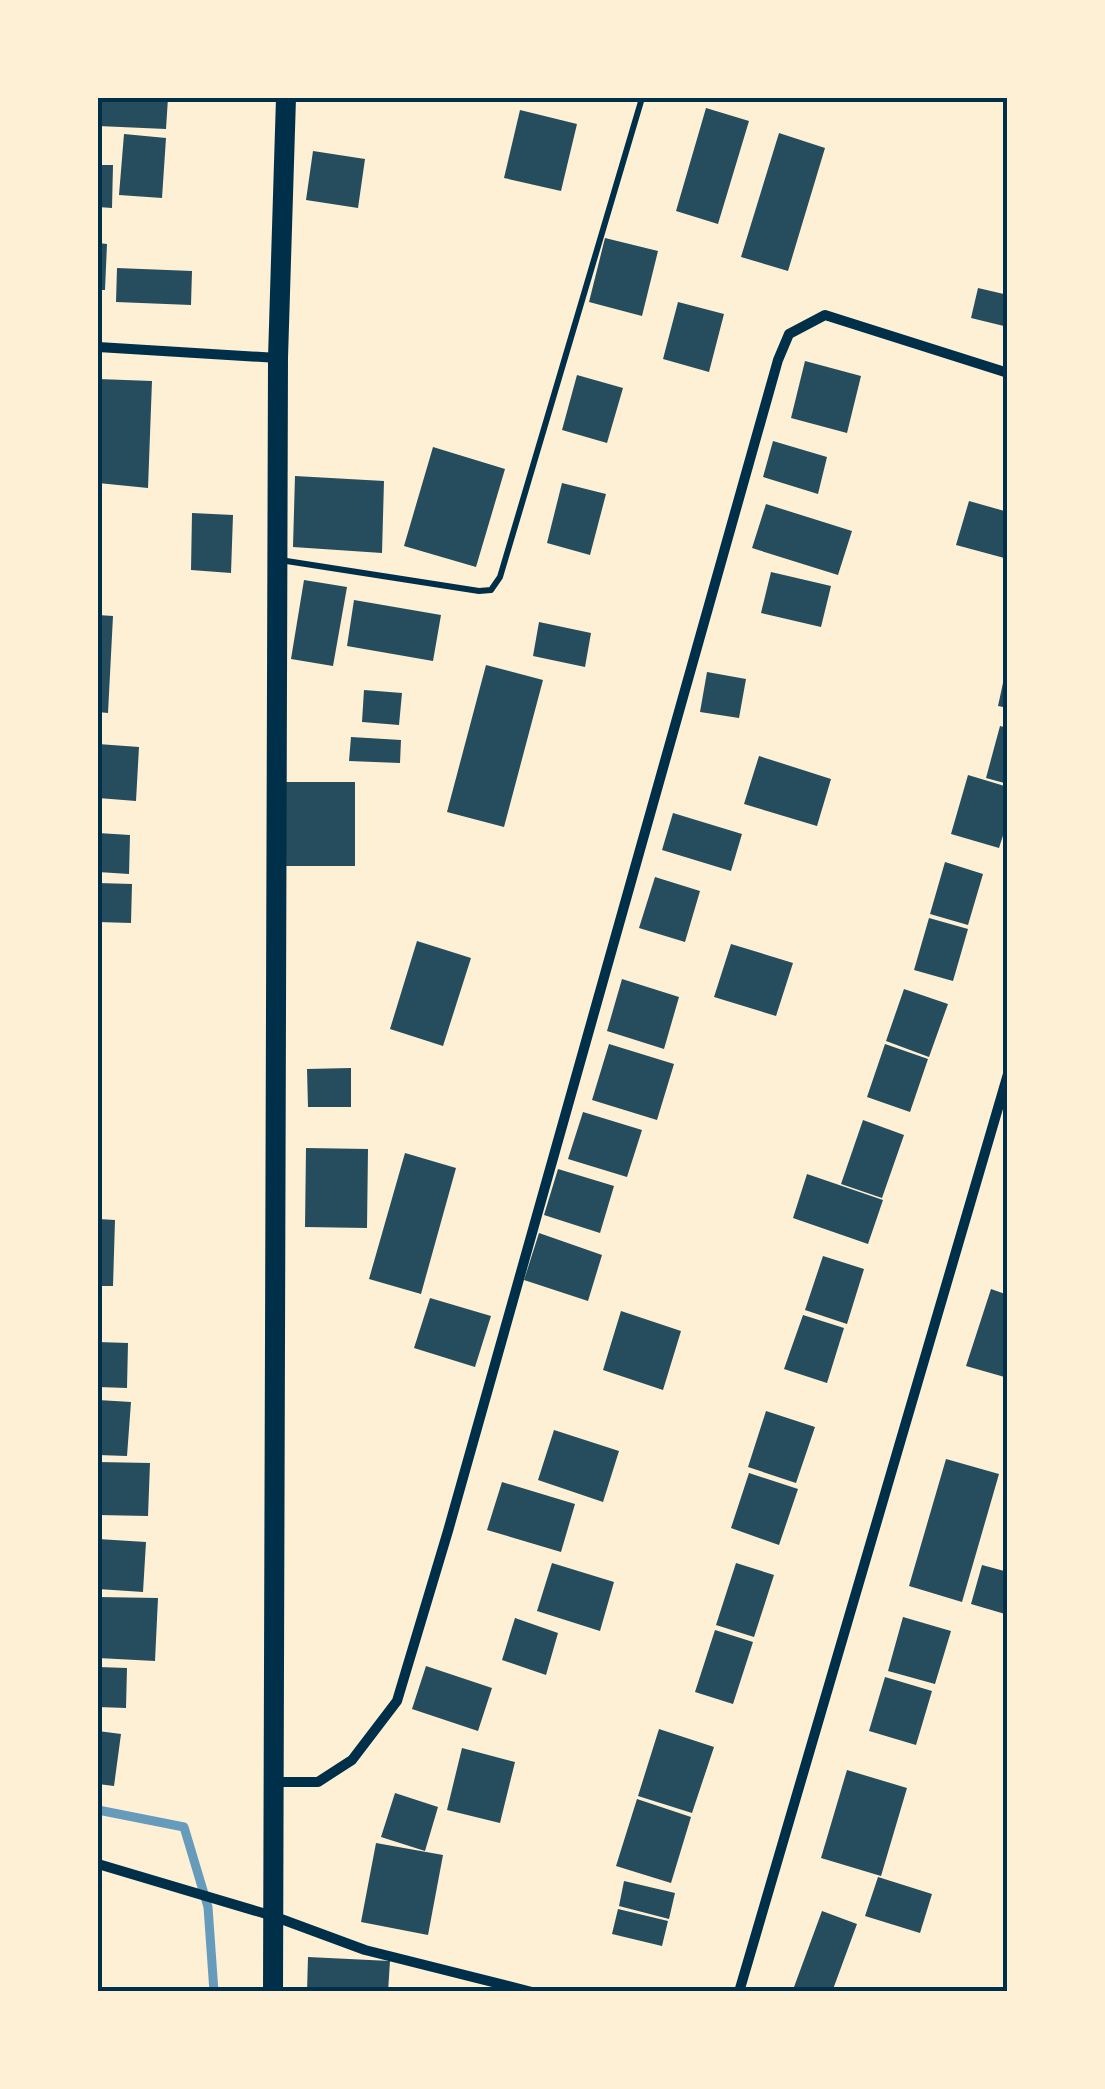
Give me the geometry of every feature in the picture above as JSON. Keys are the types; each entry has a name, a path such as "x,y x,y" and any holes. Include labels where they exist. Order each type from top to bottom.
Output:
{"main road":[{"path":"273,1992 278,358 286,98"}],"street":[{"path":"274,1782 318,1782 352,1760 397,1701 788,334 825,315 1008,372"},
{"path":"98,347 278,358"},
{"path":"739,1992 1008,1074"},
{"path":"98,1864 273,1916 365,1950 532,1992"}],"lane":[{"path":"279,559 491,590 500,577 514,532 642,98"}],"building":[{"path":"98,98 168,98 166,129 98,126"},
{"path":"706,108 749,121 718,224 676,211"},
{"path":"520,110 577,124 561,191 504,178"},
{"path":"779,133 825,148 788,271 741,257"},
{"path":"124,134 166,138 162,198 119,195"},
{"path":"313,151 365,159 358,208 306,200"},
{"path":"98,165 113,165 112,208 98,207"},
{"path":"605,238 658,251 642,316 589,302"},
{"path":"98,243 107,244 105,290 98,290"},
{"path":"117,268 192,271 191,305 116,302"},
{"path":"978,288 1008,295 1008,327 971,318"},
{"path":"678,302 724,314 709,372 663,359"},
{"path":"805,361 861,376 847,433 791,418"},
{"path":"577,375 623,388 607,443 562,430"},
{"path":"98,379 152,381 148,488 98,483"},
{"path":"773,441 827,457 818,494 763,477"},
{"path":"433,447 505,469 476,567 404,546"},
{"path":"295,476 384,481 382,553 293,547"},
{"path":"562,483 606,494 590,555 547,543"},
{"path":"969,501 1008,512 1008,559 956,545"},
{"path":"766,504 852,531 838,575 752,548"},
{"path":"192,513 233,515 231,573 191,570"},
{"path":"771,572 831,586 821,627 761,613"},
{"path":"304,580 347,587 333,666 291,659"},
{"path":"354,600 441,615 433,661 347,646"},
{"path":"98,615 113,616 108,713 98,712"},
{"path":"539,622 591,633 585,667 533,656"},
{"path":"486,665 543,680 504,827 447,812"},
{"path":"1008,669 1008,708 998,706"},
{"path":"707,672 746,679 739,718 700,712"},
{"path":"364,690 402,693 399,725 362,722"},
{"path":"1000,726 1008,728 1008,784 986,778"},
{"path":"351,737 401,740 400,763 349,761"},
{"path":"98,744 139,747 136,801 98,798"},
{"path":"759,756 831,779 817,826 744,804"},
{"path":"968,775 1008,787 1008,820 999,848 951,834"},
{"path":"281,782 355,782 355,866 281,866"},
{"path":"673,813 742,834 731,871 662,850"},
{"path":"98,833 130,835 129,874 98,872"},
{"path":"945,862 983,874 968,925 930,914"},
{"path":"655,877 700,891 685,942 639,928"},
{"path":"98,883 132,884 131,923 98,922"},
{"path":"929,918 968,929 953,981 914,970"},
{"path":"417,941 471,958 443,1046 390,1029"},
{"path":"731,944 793,963 776,1016 714,997"},
{"path":"622,979 679,997 664,1049 607,1031"},
{"path":"904,989 948,1004 929,1057 886,1041"},
{"path":"609,1044 674,1064 657,1120 592,1100"},
{"path":"885,1044 928,1059 910,1112 867,1097"},
{"path":"351,1068 351,1107 308,1107 307,1069"},
{"path":"583,1112 642,1130 627,1177 568,1159"},
{"path":"863,1120 904,1135 882,1198 841,1184"},
{"path":"306,1148 368,1149 367,1228 305,1227"},
{"path":"405,1153 456,1168 421,1294 369,1279"},
{"path":"558,1169 614,1186 600,1233 544,1215"},
{"path":"807,1174 883,1200 868,1244 793,1218"},
{"path":"98,1219 115,1220 113,1286 98,1286"},
{"path":"539,1233 602,1255 588,1301 524,1280"},
{"path":"823,1256 864,1269 847,1324 805,1310"},
{"path":"991,1289 1008,1295 1008,1378 966,1366"},
{"path":"430,1298 491,1316 475,1367 414,1348"},
{"path":"621,1311 681,1331 663,1390 603,1370"},
{"path":"803,1315 844,1328 827,1383 784,1369"},
{"path":"98,1342 128,1343 127,1388 98,1387"},
{"path":"98,1400 131,1402 127,1456 98,1455"},
{"path":"766,1411 815,1427 796,1483 748,1467"},
{"path":"554,1430 619,1451 603,1502 538,1480"},
{"path":"946,1459 999,1474 962,1602 909,1586"},
{"path":"98,1462 150,1463 148,1516 98,1515"},
{"path":"749,1473 798,1489 779,1545 731,1528"},
{"path":"502,1482 575,1504 561,1552 487,1530"},
{"path":"98,1539 146,1542 143,1592 98,1589"},
{"path":"552,1563 614,1582 600,1631 537,1611"},
{"path":"736,1563 774,1575 754,1637 716,1625"},
{"path":"982,1565 1008,1572 1005,1614 971,1604"},
{"path":"98,1597 158,1598 155,1661 98,1658"},
{"path":"903,1617 951,1631 935,1684 888,1671"},
{"path":"515,1618 558,1633 546,1675 502,1660"},
{"path":"715,1630 753,1642 733,1704 695,1692"},
{"path":"426,1666 492,1688 478,1731 412,1709"},
{"path":"98,1667 127,1668 126,1708 98,1707"},
{"path":"885,1677 932,1691 916,1745 869,1731"},
{"path":"659,1729 714,1747 692,1813 638,1796"},
{"path":"98,1731 121,1734 114,1786 98,1784"},
{"path":"462,1748 515,1762 500,1823 447,1810"},
{"path":"847,1770 907,1788 881,1876 821,1858"},
{"path":"395,1793 438,1807 425,1851 381,1837"},
{"path":"637,1799 691,1817 671,1883 616,1866"},
{"path":"376,1843 443,1855 428,1935 361,1922"},
{"path":"878,1877 932,1894 920,1933 865,1916"},
{"path":"624,1881 675,1893 669,1919 619,1906"},
{"path":"618,1909 668,1921 662,1946 612,1934"},
{"path":"822,1911 857,1924 832,1992 806,1992 794,1987"},
{"path":"308,1957 390,1961 388,1992 307,1992"}],"waterway":[{"path":"98,1810 184,1827 208,1907 214,1992"}]}
